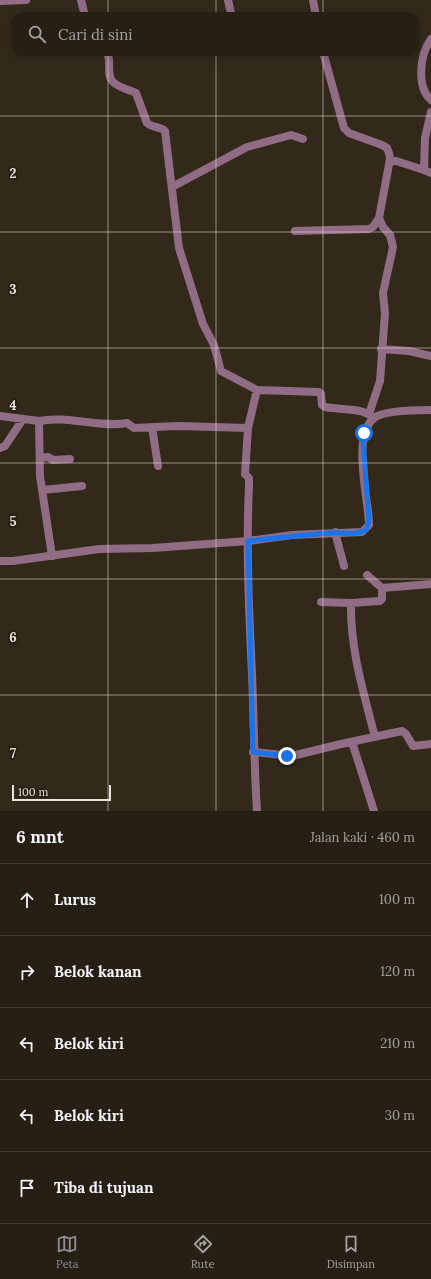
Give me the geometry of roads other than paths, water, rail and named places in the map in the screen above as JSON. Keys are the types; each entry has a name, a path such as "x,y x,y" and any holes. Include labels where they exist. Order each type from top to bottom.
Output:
{"street":[{"path":"0,1 26,0"},
{"path":"81,0 84,12"},
{"path":"228,0 231,12"},
{"path":"313,0 315,12"},
{"path":"431,39 425,51 422,70 424,91 431,100"},
{"path":"109,56 109,71 113,83 136,94 146,123 150,126 162,128 165,131 179,248 203,324 214,345 218,366 224,373 257,390 319,392 321,394 322,405 325,407 372,416 431,410"},
{"path":"295,231 369,229 376,224 379,218 390,158 387,148 349,133 344,128 324,56"},
{"path":"390,158 428,171 425,138 431,112"},
{"path":"172,187 248,147 291,135 303,139"},
{"path":"0,561 13,561 99,549 153,548 248,541 334,532 358,533 366,530 369,525 363,440 372,416 380,381 381,349 385,312 383,293 393,247 390,235 383,227 379,218"},
{"path":"381,349 409,351 431,356"},
{"path":"256,811 253,752 248,541 250,486 249,478 245,471 248,428 257,390"},
{"path":"0,416 39,421 58,420 115,425 127,423 134,428 248,428"},
{"path":"0,448 4,446 23,419"},
{"path":"39,421 42,490 52,556"},
{"path":"152,427 158,466"},
{"path":"40,458 48,457 52,460 70,459"},
{"path":"42,490 82,486"},
{"path":"334,532 344,566"},
{"path":"367,575 382,588 431,584"},
{"path":"321,602 351,604 382,600 382,588"},
{"path":"351,604 352,636 362,689 375,737"},
{"path":"253,752 292,756 402,731 406,734 412,746 431,744"},
{"path":"352,742 374,811"}]}
